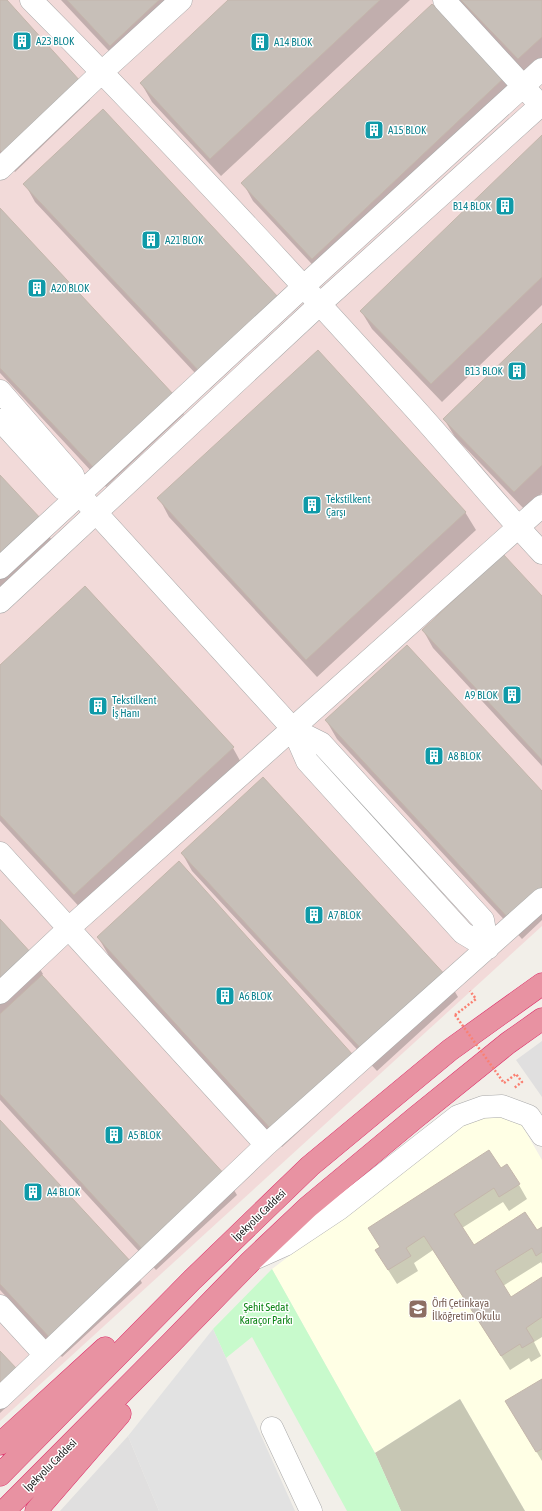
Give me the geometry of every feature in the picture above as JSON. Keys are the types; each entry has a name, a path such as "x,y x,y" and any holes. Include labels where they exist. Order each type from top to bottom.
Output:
{"highway":[{"name":"İpekyolu Caddesi","path":"0,1475 192,1280 310,1166 450,1050 542,984"},
{"name":"İpekyolu Caddesi","path":"4,1511 172,1342 251,1260 308,1207 508,1043 542,1019"},
{"path":"0,1444 109,1345 192,1280"},
{"path":"36,1511 117,1418 172,1342"}],"street":[{"path":"31,0 102,72 320,304 425,420 518,528 542,553"},
{"path":"0,169 102,72 181,0"},
{"path":"0,602 320,304 542,106 444,0"},
{"path":"0,568 303,287 542,69"},
{"path":"0,391 73,475 80,494 293,730 307,761 463,933 488,948"},
{"path":"0,420 63,489 80,494"},
{"path":"0,993 68,929 293,730 542,506"},
{"path":"0,853 266,1146"},
{"path":"0,1398 266,1146 542,899"},
{"path":"251,1260 285,1245 339,1210 458,1116 483,1107 502,1106 529,1116 542,1134"},
{"path":"0,1306 45,1355"},
{"path":"272,1428 311,1511"}],"path":[{"path":"469,990 476,999 455,1015 504,1083 516,1074 522,1082 512,1090"}],"shaded area":[{"path":"0,0 542,0 542,926 0,1421"},
{"path":"542,1041 542,1097 516,1060"},
{"name":"Örfi Çetinkaya İlköğretim Okulu","path":"477,1114 516,1115 542,1160 542,1511 525,1511 460,1399 375,1453 272,1269"},
{"path":"213,1329 295,1511 159,1511 128,1436"},
{"path":"460,1399 525,1511 401,1511 375,1453"},
{"path":"128,1436 159,1511 60,1511"}],"green space":[{"name":"Şehit Sedat Karaçor Parkı","path":"272,1269 375,1453 401,1511 347,1511 252,1337 226,1358 213,1329"}],"building":[{"name":"A23 BLOK","path":"0,0 7,0 81,82 4,155 0,150"},
{"path":"67,0 159,0 110,46"},
{"name":"A14 BLOK","path":"228,0 380,0 210,159 140,83"},
{"path":"461,0 542,0 542,37 518,59"},
{"name":"A15 BLOK","path":"432,4 506,76 312,259 241,183"},
{"name":"A21 BLOK","path":"103,109 278,297 199,371 23,184"},
{"name":"B14 BLOK","path":"542,135 542,277 431,384 360,311"},
{"name":"A20 BLOK","path":"0,208 174,395 95,469 0,368"},
{"name":"B13 BLOK","path":"542,323 542,465 514,492 443,419"},
{"name":"Tekstilkent Çarşı","path":"318,350 466,512 306,660 157,498"},
{"path":"0,475 42,520 0,559"},
{"name":"A9 BLOK","path":"503,554 542,596 542,760 422,630"},
{"name":"Tekstilkent İş Hanı","path":"85,586 234,747 74,895 0,815 0,665"},
{"name":"A8 BLOK","path":"407,645 542,791 542,892 511,921 325,720"},
{"name":"A7 BLOK","path":"263,777 448,978 366,1054 181,853"},
{"name":"A6 BLOK","path":"179,861 353,1055 271,1129 97,937"},
{"path":"0,919 33,955 0,986"},
{"name":"A5 BLOK","path":"42,975 227,1177 145,1252 0,1094 0,1014"},
{"name":"A4 BLOK","path":"0,1120 133,1264 51,1339 0,1284"},
{"path":"489,1150 501,1168 507,1164 520,1184 499,1197 494,1188 454,1214 474,1245 525,1212 537,1230 542,1227 542,1252 536,1256 532,1248 495,1271 511,1297 542,1277 542,1317 526,1328 534,1341 522,1348 520,1344 501,1356 424,1236 406,1248 411,1256 388,1270 375,1250 380,1247 368,1228"},
{"path":"0,1351 17,1369 0,1385"},
{"path":"542,1379 542,1449 536,1452 505,1401"}],"place":[{"name":"A23 BLOK","path":"22,41"},
{"name":"A14 BLOK","path":"260,42"},
{"name":"A15 BLOK","path":"374,130"},
{"name":"B14 BLOK","path":"505,206"},
{"name":"A21 BLOK","path":"151,240"},
{"name":"A20 BLOK","path":"37,288"},
{"name":"B13 BLOK","path":"517,371"},
{"name":"Tekstilkent Çarşı","path":"312,505"},
{"name":"A9 BLOK","path":"512,695"},
{"name":"Tekstilkent İş Hanı","path":"98,706"},
{"name":"A8 BLOK","path":"434,756"},
{"name":"A7 BLOK","path":"314,915"},
{"name":"A6 BLOK","path":"225,996"},
{"name":"A5 BLOK","path":"114,1135"},
{"name":"A4 BLOK","path":"33,1192"},
{"name":"Örfi Çetinkaya İlköğretim Okulu","path":"418,1309"}]}
